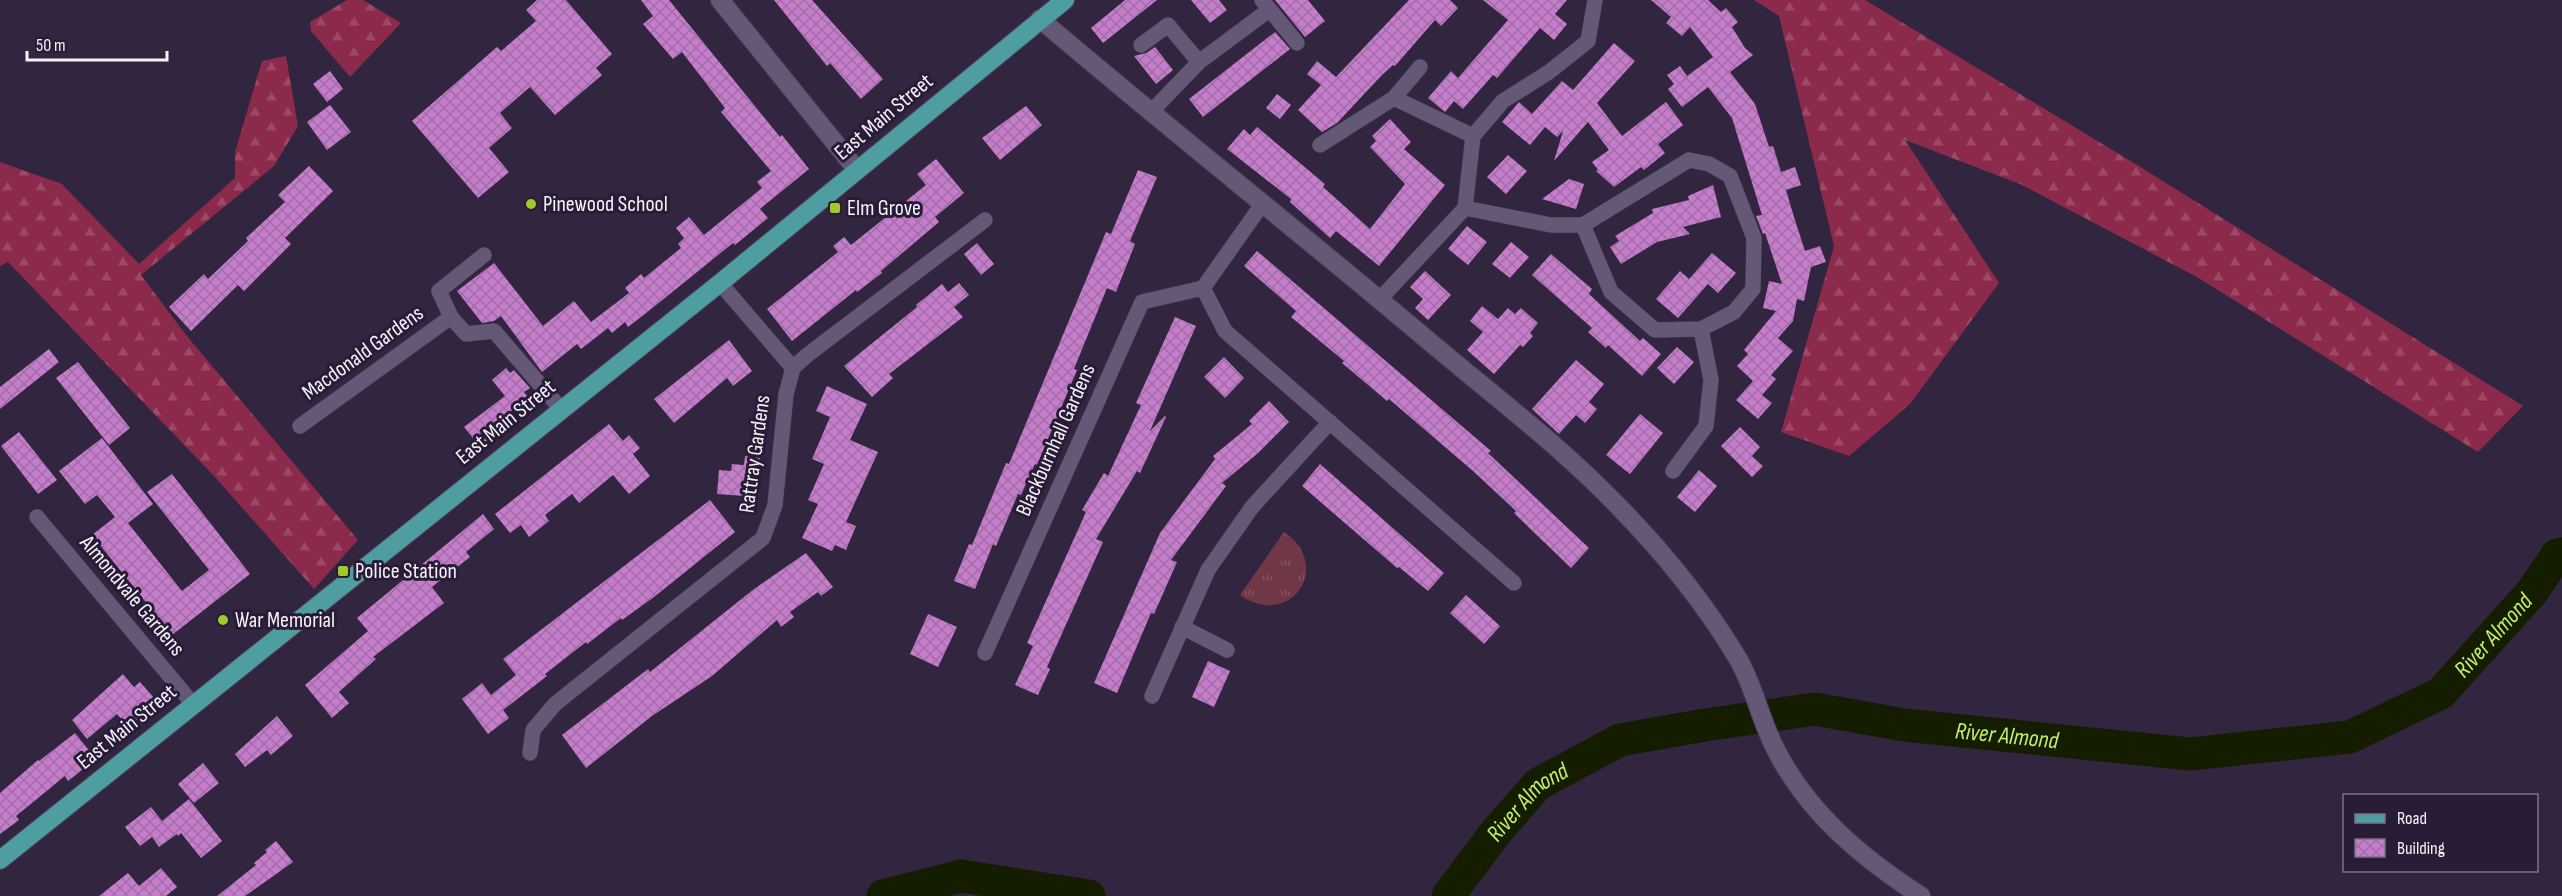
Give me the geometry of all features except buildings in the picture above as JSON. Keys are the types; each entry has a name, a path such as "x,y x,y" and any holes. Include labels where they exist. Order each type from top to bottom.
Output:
{"main road":[{"name":"East Main Street","path":"0,860 720,283 1065,0"}],"street":[{"path":"720,0 857,170"},
{"path":"1380,299 1465,208 1473,136 1503,101 1549,72 1588,41 1595,0"},
{"path":"1150,113 1199,62 1265,5 1297,43"},
{"path":"1040,19 1150,113 1380,299 1585,472 1622,510 1711,618 1739,660 1767,730 1788,772 1826,821 1857,851 1921,896"},
{"path":"1141,45 1168,25 1199,62"},
{"path":"1320,145 1394,98 1420,67"},
{"path":"1394,98 1473,136"},
{"path":"1465,208 1551,225 1583,225 1689,160 1708,164 1730,176 1754,238 1754,289 1734,312 1701,329 1655,330 1611,292 1583,225"},
{"path":"1263,203 1203,288 1225,331 1514,583"},
{"name":"Rattray Gardens","path":"530,753 533,730 555,704 763,538 775,505 786,394 793,369 806,356 985,220"},
{"name":"Macdonald Gardens","path":"484,255 439,291 452,317 466,334 494,331 561,409"},
{"path":"720,283 793,369"},
{"name":"Blackburnhall Gardens","path":"985,653 1142,303 1203,288"},
{"name":"Macdonald Gardens","path":"300,426 452,317"},
{"path":"1673,471 1706,426 1711,380 1701,329"},
{"path":"1152,696 1208,570 1252,507 1330,422"},
{"name":"Almondvale Gardens","path":"37,517 194,704"},
{"path":"1182,627 1227,650"}],"green space":[{"path":"347,0 363,0 401,23 350,77 311,31 310,22"},
{"path":"1754,0 1865,0 2142,168 2523,406 2478,452 2197,277 2020,184 1905,140 1999,283 1910,404 1849,456 1781,432 1834,246 1779,16"},
{"path":"286,56 298,126 274,166 141,275 186,335 358,540 314,589 215,477 8,262 0,266 0,162 62,184 139,264 235,178 235,152 262,61"},
{"path":"1284,532 1299,546 1306,562 1305,577 1300,590 1289,600 1275,605 1258,604 1240,595"}],"waterway":[{"name":"River Almond","path":"1448,896 1496,832 1538,784 1620,740 1705,725 1815,709 1904,725 2190,754 2350,737 2441,693 2532,592 2557,555 2562,554"},
{"name":"River Almond","path":"883,896 961,876 1089,896"}],"place":[{"name":"Pinewood School","path":"531,204"},
{"name":"Elm Grove","path":"835,208"},
{"name":"Police Station","path":"343,571"},
{"name":"War Memorial","path":"223,620"}]}
